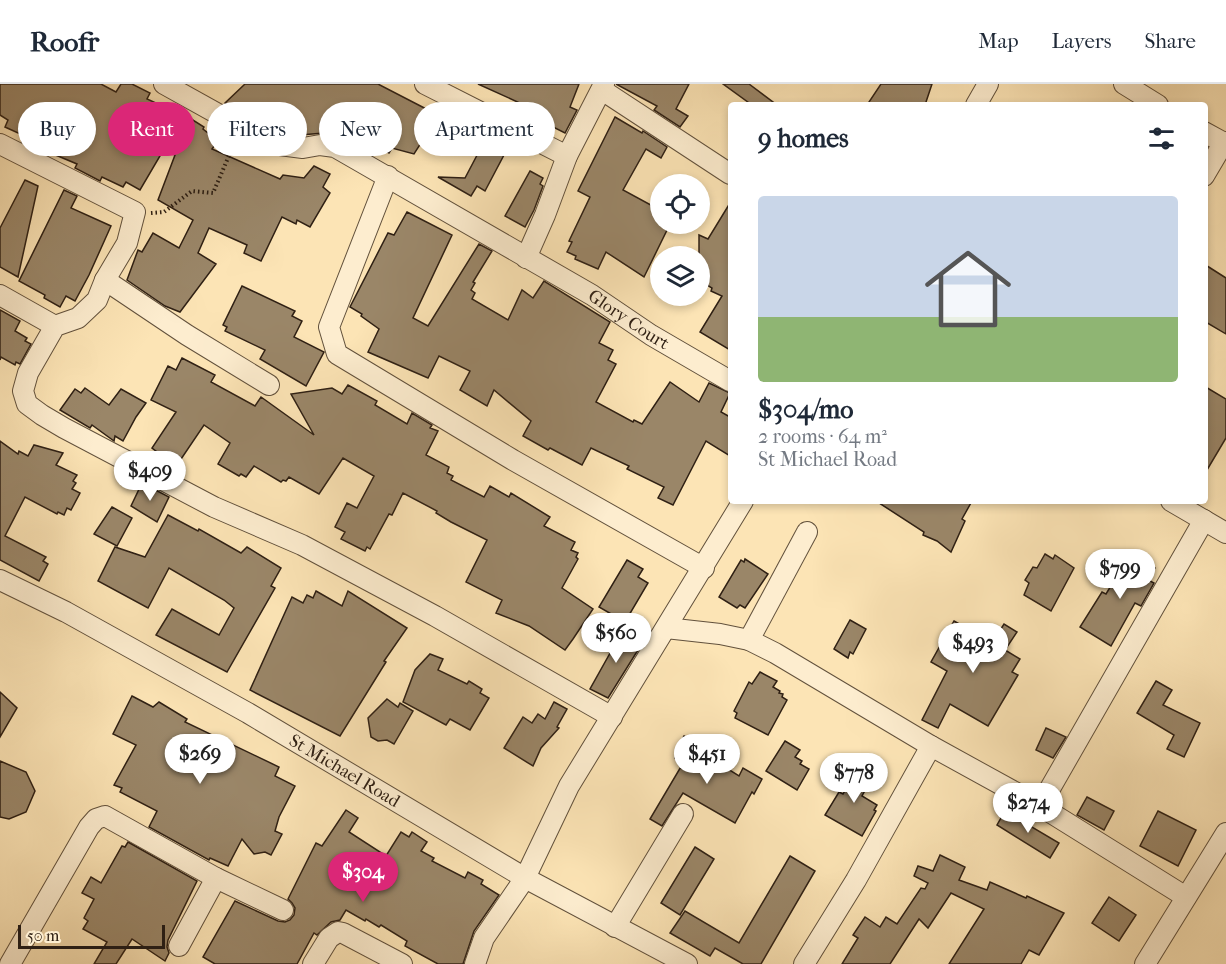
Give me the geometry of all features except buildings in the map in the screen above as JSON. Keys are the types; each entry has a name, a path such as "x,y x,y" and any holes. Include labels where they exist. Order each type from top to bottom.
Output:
{"street":[{"name":"Glory Court","path":"164,84 272,144 303,148 320,145 335,147 592,296 651,335 728,380"},
{"path":"425,84 567,156"},
{"path":"978,102 988,84"},
{"path":"1124,84 1153,102"},
{"path":"526,258 567,156 603,87 728,173"},
{"path":"1208,134 1225,143 1208,170"},
{"path":"0,144 135,212 127,243 105,280 97,300 78,318 55,326 28,373 23,391 27,404 42,415 214,507 302,545 435,616 612,717"},
{"path":"388,176 329,327 337,354 513,460 704,568"},
{"path":"105,280 187,335 269,385"},
{"path":"0,295 55,326"},
{"path":"475,964 484,938 525,878 569,786 741,504"},
{"path":"1176,504 1226,533"},
{"path":"1040,806 1204,520"},
{"path":"748,640 807,532"},
{"name":"St Michael Road","path":"0,581 66,612 248,713 525,878 687,964"},
{"path":"666,628 720,634 748,640 775,653 931,746 1040,806 1186,897"},
{"path":"804,964 856,880 931,746"},
{"path":"615,927 683,814"},
{"path":"10,964 89,827 96,819 105,816 216,878 283,910"},
{"path":"1145,964 1226,832"},
{"path":"179,946 216,878"},
{"path":"313,964 329,939 338,932 402,964"}],"path":[{"path":"135,212 164,212 192,191 213,193 229,156"}]}
